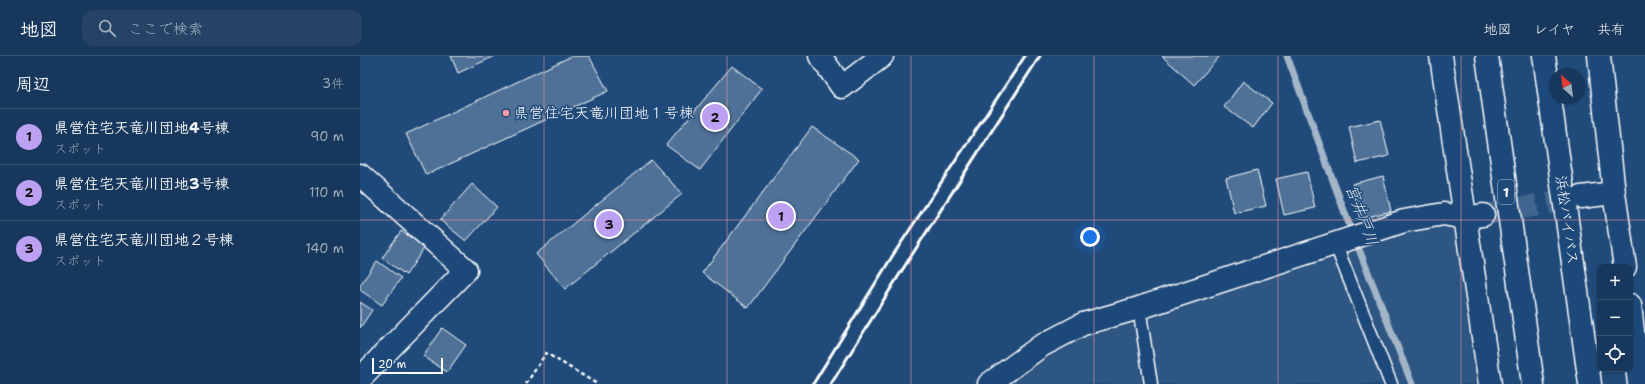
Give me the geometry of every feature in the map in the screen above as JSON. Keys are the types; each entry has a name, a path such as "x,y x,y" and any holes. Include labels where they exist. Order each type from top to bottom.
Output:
{"main road":[{"path":"820,56 842,87 882,56"},
{"path":"1441,56 1474,216 1490,384"},
{"name":"1","path":"1487,56 1533,384"},
{"name":"浜松バイパス","path":"1544,56 1590,384"},
{"path":"1599,56 1614,193 1625,264"},
{"path":"360,175 466,270 360,379"},
{"path":"1581,197 1614,193"},
{"path":"989,384 1041,346 1083,324 1139,308 1404,221 1444,214 1474,216"},
{"path":"1633,331 1639,384"}],"lane":[{"path":"1338,243 1391,384"},
{"path":"1139,308 1151,384"}],"path":[{"path":"526,384 546,353 597,384"}],"shaded area":[{"path":"1447,222 1464,237 1483,384 1009,384 1032,364 1075,337 1426,223"}],"building":[{"path":"451,56 495,56 458,73"},
{"name":"県営住宅天竜川団地１号棟","path":"572,56 589,56 608,91 426,175 406,134"},
{"path":"1162,56 1220,56 1194,85"},
{"path":"732,66 762,89 700,170 666,145"},
{"path":"1243,81 1272,103 1253,128 1224,107"},
{"path":"1380,120 1389,156 1357,163 1349,127"},
{"path":"812,127 859,159 748,308 702,273"},
{"path":"651,160 682,194 565,289 536,254"},
{"path":"1257,170 1266,206 1234,213 1226,178"},
{"path":"1307,172 1315,208 1284,215 1276,179"},
{"path":"1383,176 1391,211 1360,219 1352,184"},
{"path":"472,184 497,207 466,241 440,220"},
{"path":"401,231 425,247 406,275 382,258"},
{"path":"377,261 401,278 382,305 360,290 360,285"},
{"path":"360,302 372,310 360,328"},
{"path":"442,328 466,345 447,372 423,356"}],"waterway":[{"name":"宮井戸川","path":"1287,56 1349,224 1412,384"}],"tunnel":[{"path":"1483,215 1581,197"}],"railway":[{"path":"813,384 893,255 1025,56"},
{"path":"831,384 906,264 1040,56"}],"place":[{"name":"県営住宅天竜川団地１号棟","path":"506,113"},
{"name":"県営住宅天竜川団地3号棟","path":"715,117"},
{"name":"県営住宅天竜川団地4号棟","path":"781,216"},
{"name":"県営住宅天竜川団地２号棟","path":"609,224"}]}
